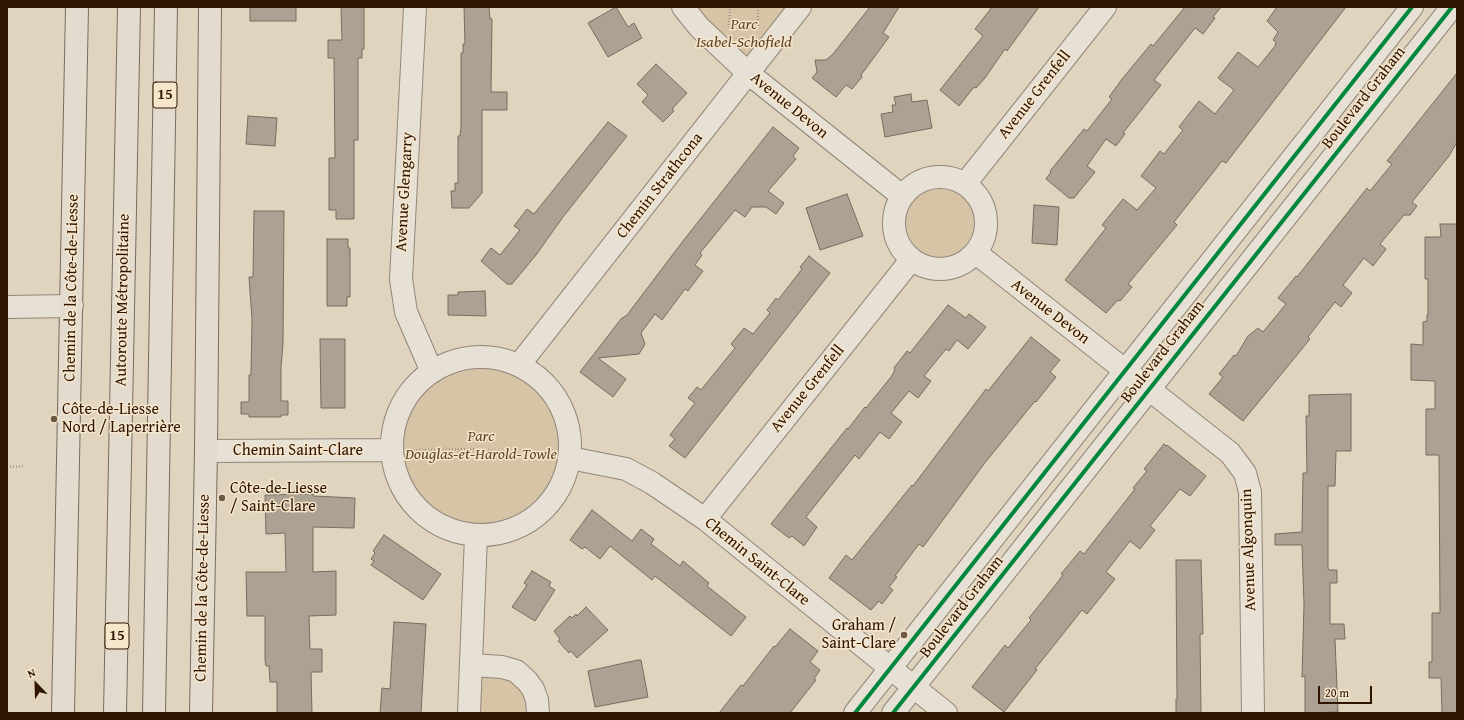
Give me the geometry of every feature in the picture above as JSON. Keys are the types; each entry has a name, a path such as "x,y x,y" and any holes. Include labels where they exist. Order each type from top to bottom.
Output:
{"main road":[{"name":"Chemin de la Côte-de-Liesse","path":"63,713 77,7"},
{"path":"120,7 128,44"},
{"name":"Autoroute Métropolitaine","path":"115,713 128,7"},
{"name":"15","path":"154,713 166,7"},
{"name":"Chemin de la Côte-de-Liesse","path":"201,713 206,451 210,7"}],"street":[{"name":"Avenue Glengarry","path":"415,7 400,279 406,312 432,372"},
{"name":"Avenue Devon","path":"683,7 699,27 748,73 902,196"},
{"name":"Chemin Strathcona","path":"519,365 800,7"},
{"name":"Avenue Grenfell","path":"965,184 1104,7"},
{"name":"Boulevard Graham","path":"855,713 1412,7"},
{"name":"Boulevard Graham","path":"893,713 1452,7"},
{"path":"944,177 965,184 979,197 986,217 985,235 976,253 960,265 949,269 930,268 911,260 902,249 895,236 894,226 897,205 902,196 919,182 931,178 944,177"},
{"name":"Avenue Devon","path":"976,253 1124,371"},
{"name":"Avenue Grenfell","path":"705,519 911,260"},
{"path":"7,307 72,306"},
{"path":"480,357 500,359 519,365 540,378 556,396 568,421 571,439 570,458 563,484 548,506 528,523 503,533 476,536 456,533 438,525 423,515 410,501 396,474 391,450 393,428 402,404 414,387 432,372 452,362 480,357"},
{"name":"Avenue Algonquin","path":"1124,371 1230,453 1245,473 1250,492 1253,713"},
{"name":"Chemin Saint-Clare","path":"206,451 391,450"},
{"name":"Chemin Saint-Clare","path":"570,458 626,469 652,483 705,519 946,713"},
{"path":"469,713 476,536"},
{"path":"472,665 502,667 516,671 533,689 537,700 538,713"}],"path":[{"path":"391,450 477,449 570,458"},
{"path":"7,467 25,466"}],"green space":[{"name":"Parc Isabel-Schofield","path":"683,7 800,7 748,73"},
{"path":"940,177 958,180 973,190 983,205 986,223 983,241 973,256 958,266 940,269 922,266 907,256 897,241 894,223 897,205 907,190 922,180"},
{"name":"Parc Douglas-et-Harold-Towle","path":"490,357 498,358 523,367 538,377 550,389 560,404 566,420 569,429 569,463 560,488 550,503 538,515 523,525 498,534 472,535 464,534 439,525 424,515 412,503 402,488 393,463 392,437 393,429 402,404 412,389 424,377 439,367 464,358"},
{"path":"472,665 516,671 538,713 469,713"}],"building":[{"path":"250,7 296,7 296,21 250,21"},
{"path":"341,7 364,7 364,49 362,49 362,58 358,58 358,140 354,140 354,219 336,219 336,210 329,210 329,158 335,158 334,58 328,58 328,40 342,40"},
{"path":"464,7 489,7 490,19 492,19 491,92 507,92 507,110 482,110 482,193 469,208 452,208 451,191 455,191 455,183 458,183 458,136 460,136 461,127 461,53 463,53 463,44 465,44"},
{"path":"616,7 628,27 634,23 642,38 608,57 588,23"},
{"path":"870,7 899,7 883,33 889,37 861,75 862,77 852,89 846,85 836,97 812,78 817,72 815,60 826,60 833,54"},
{"path":"992,7 1039,7 1007,51 1005,49 985,78 976,88 974,87 959,106 940,90 983,36 975,29"},
{"path":"1185,7 1221,7 1203,34 1195,28 1154,80 1161,85 1123,133 1125,134 1116,146 1106,139 1087,166 1095,172 1074,198 1069,198 1046,179 1051,172 1050,171 1084,129 1087,131 1112,99 1109,97 1122,79 1151,44 1153,46"},
{"path":"1277,7 1346,7 1226,163 1222,161 1174,222 1177,225 1128,284 1132,287 1120,301 1118,300 1106,313 1065,280 1106,228 1102,225 1123,199 1137,210 1156,188 1141,176 1160,151 1164,154 1183,130 1179,127 1199,101 1215,114 1234,90 1218,78 1238,52 1258,67 1275,46 1276,42 1273,40 1278,32 1267,21"},
{"path":"656,64 687,93 672,109 674,111 663,122 642,102 648,95 637,84"},
{"path":"1457,73 1457,142 1449,156 1412,202 1417,206 1410,215 1404,215 1380,244 1386,249 1373,266 1364,258 1343,285 1352,293 1341,307 1335,302 1308,337 1310,339 1243,421 1209,394 1223,377 1219,374 1234,355 1236,356 1248,336 1258,328 1263,332 1286,304 1278,298 1296,276 1297,277 1367,188 1370,191 1392,164 1387,161"},
{"path":"911,94 912,102 927,100 932,128 885,137 881,114 893,112 892,105 896,105 894,97"},
{"path":"248,116 277,118 275,146 246,144"},
{"path":"608,122 627,136 563,217 536,255 512,284 507,284 481,261 491,248 500,255 520,230 514,226 527,209 534,214"},
{"path":"773,127 799,148 793,156 796,159 768,191 784,203 776,214 766,207 752,207 745,217 735,210 700,253 702,255 695,265 703,271 688,291 685,289 662,320 655,314 641,333 645,344 639,354 598,358 626,379 613,397 580,372 621,319 627,315"},
{"path":"847,194 863,236 820,250 806,208"},
{"path":"1034,205 1059,207 1057,245 1032,243"},
{"path":"254,211 284,211 281,401 288,401 288,415 281,415 281,417 249,417 249,414 241,414 241,402 249,402 249,375 251,375 252,319 249,277 253,277"},
{"path":"1440,224 1457,224 1457,713 1442,713 1441,678 1429,678 1429,662 1432,662 1432,613 1440,613 1439,455 1426,455 1426,409 1435,409 1435,381 1411,380 1411,344 1423,345 1423,322 1427,321 1428,315 1428,279 1425,279 1425,237 1441,237"},
{"path":"327,239 348,239 348,248 350,248 350,297 347,297 347,306 327,306"},
{"path":"809,256 830,273 685,458 669,446 675,439 670,435 695,403 688,398 697,387 701,390 735,348 731,344 744,328 753,334 770,313 767,310 776,298 778,300 802,269 800,267"},
{"path":"485,291 486,316 448,315 448,295 458,295 458,292"},
{"path":"948,305 966,318 969,314 986,327 968,349 957,340 949,351 946,349 924,376 931,381 918,398 909,391 891,413 902,422 889,439 880,432 859,459 855,455 806,517 817,527 804,546 792,536 789,538 771,524 847,428 848,429 891,377 895,370 894,368 907,351 910,353"},
{"path":"1031,337 1060,360 1050,372 1056,377 984,464 923,547 919,544 895,576 897,577 889,587 893,590 882,604 879,601 871,610 829,578 846,555 852,560 912,485 913,486 986,389 988,391"},
{"path":"320,339 345,339 345,408 321,408"},
{"path":"1351,394 1351,451 1336,451 1335,486 1328,486 1328,568 1329,570 1337,570 1337,583 1330,583 1330,624 1344,624 1345,639 1335,639 1338,712 1305,713 1305,676 1302,677 1304,604 1302,545 1275,545 1275,534 1302,532 1303,473 1307,473 1306,416 1309,416 1309,395"},
{"path":"1164,444 1206,476 1190,496 1180,489 1150,526 1155,530 1140,549 1130,541 1106,572 1115,579 1087,614 1082,610 1035,669 1037,670 1004,712 972,687 1005,645 1008,648 1031,620 1029,618 1080,551 1084,554 1135,489 1133,488 1147,471 1144,469"},
{"path":"313,494 313,496 355,498 354,528 313,527 313,572 336,571 336,615 309,616 310,649 322,649 322,672 311,672 312,713 277,713 277,682 270,682 269,666 266,666 265,660 265,616 247,616 246,572 286,572 285,533 266,534 265,495"},
{"path":"592,510 632,541 641,529 654,539 651,544 680,566 683,561 709,583 707,586 746,617 731,636 655,576 652,580 610,546 600,559 585,547 582,549 570,540"},
{"path":"384,535 441,574 423,600 371,565 374,561 371,559 375,553 373,551"},
{"path":"1176,560 1201,560 1203,634 1200,634 1201,713 1176,713"},
{"path":"532,571 551,582 549,586 555,590 535,621 512,607 527,585 524,583"},
{"path":"586,607 608,630 577,658 571,651 569,653 558,641 560,639 554,631 570,616 572,618 576,614 577,616"},
{"path":"394,622 426,624 421,713 380,713 382,688 390,689"},
{"path":"790,629 818,651 810,662 820,670 814,679 816,680 790,713 719,713 741,685 743,686 774,646 775,647"},
{"path":"641,660 648,697 595,707 588,671"}],"cycle path":[{"path":"855,713 1412,7"},
{"path":"893,713 1452,7"}],"place":[{"name":"Côte-de-Liesse Nord / Laperrière","path":"54,419"},
{"name":"Côte-de-Liesse / Saint-Clare","path":"222,498"},
{"name":"Graham / Saint-Clare","path":"904,635"}]}
